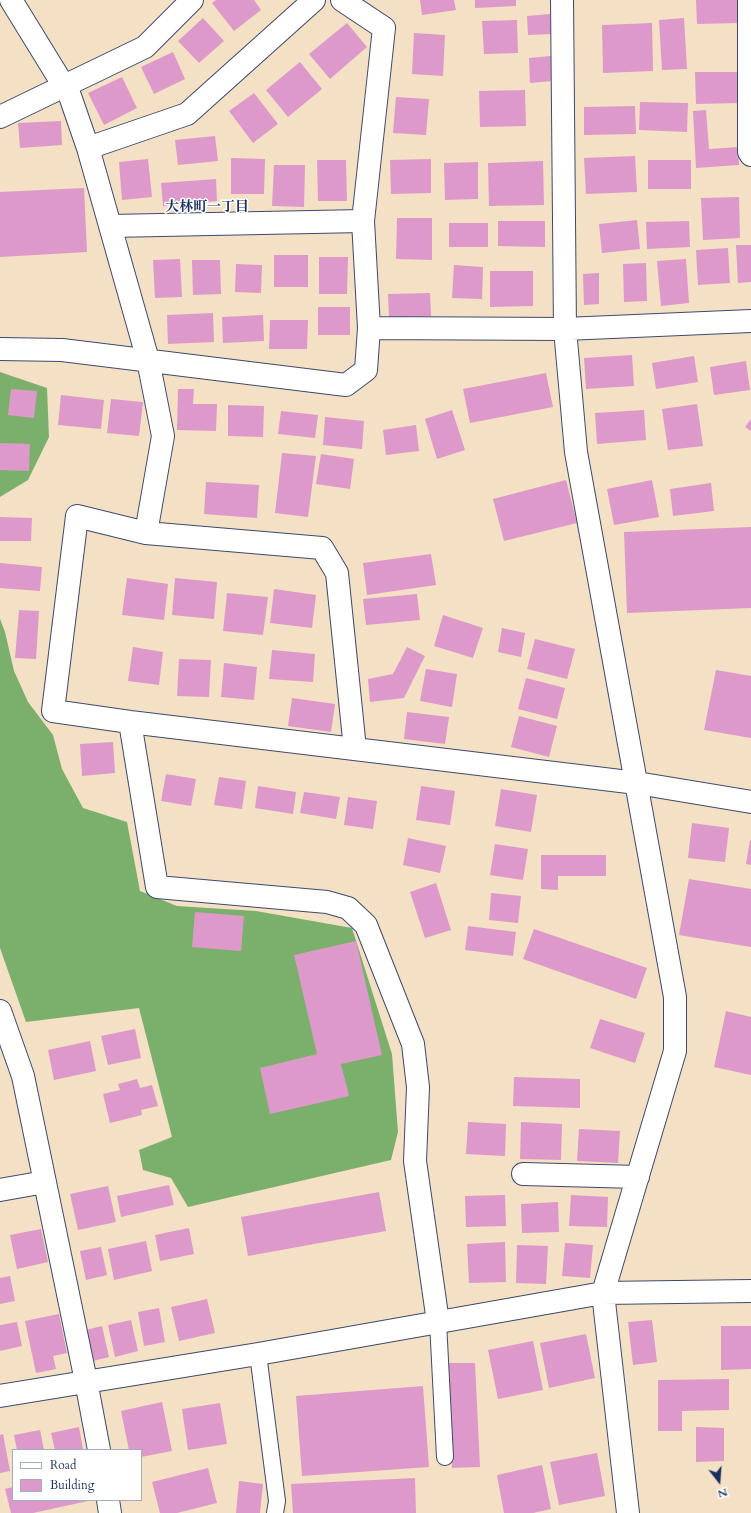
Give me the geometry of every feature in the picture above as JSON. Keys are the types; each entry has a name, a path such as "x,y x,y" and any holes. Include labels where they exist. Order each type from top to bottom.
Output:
{"street":[{"path":"11,0 70,96 88,148 148,360 163,436 146,533"},
{"path":"0,117 146,47 192,0"},
{"path":"88,148 187,114 314,0"},
{"path":"0,349 62,350 346,385 366,370 370,328 363,221 384,28 342,0"},
{"path":"562,0 565,329 576,452 675,997 675,1051 603,1293 628,1513"},
{"path":"749,0 749,152 751,155"},
{"path":"110,226 363,221"},
{"path":"370,328 565,329 751,321"},
{"path":"355,749 337,573 322,548 146,533 77,516 53,711 130,722 637,783 751,802"},
{"path":"130,722 157,887 327,902 348,908 366,926 413,1044 418,1087 415,1161 438,1322"},
{"path":"2,1022 23,1076 86,1381 98,1449"},
{"path":"523,1174 638,1177"},
{"path":"0,1190 45,1182"},
{"path":"0,1396 258,1354 603,1293 751,1292"},
{"path":"108,1501 110,1513"}],"lane":[{"path":"438,1322 445,1457"},
{"path":"258,1354 277,1501 275,1513"}],"green space":[{"path":"0,372 47,388 49,437 28,480 0,497"},
{"path":"0,619 5,632 14,671 28,702 53,735 62,769 83,808 127,822 140,891 177,906 256,911 352,928 392,1054 398,1132 391,1160 188,1207 171,1178 143,1170 139,1150 172,1137 139,1008 26,1022 0,948"}],"building":[{"path":"216,0 254,0 261,10 234,31 212,3"},
{"path":"420,0 454,0 456,10 422,15"},
{"path":"475,0 516,0 516,6 475,8"},
{"path":"696,0 737,0 738,23 697,24"},
{"path":"550,14 551,34 528,35 527,16"},
{"path":"203,18 224,41 199,63 178,41"},
{"path":"684,18 687,69 662,70 659,20"},
{"path":"517,20 518,53 484,54 482,21"},
{"path":"347,23 367,47 330,79 309,54"},
{"path":"652,23 653,71 603,73 602,25"},
{"path":"414,33 445,35 443,76 412,74"},
{"path":"173,52 185,79 154,94 141,67"},
{"path":"551,56 553,81 530,83 529,58"},
{"path":"300,62 322,89 288,117 266,90"},
{"path":"695,72 738,72 738,103 696,104"},
{"path":"122,77 137,108 104,125 88,93"},
{"path":"525,90 526,126 480,127 479,91"},
{"path":"254,93 278,124 253,143 229,111"},
{"path":"396,97 429,99 426,135 393,133"},
{"path":"640,102 688,103 687,132 639,130"},
{"path":"635,106 636,134 584,135 584,107"},
{"path":"706,110 709,149 738,147 739,165 696,168 693,111"},
{"path":"61,121 62,145 20,148 18,123"},
{"path":"215,136 218,161 178,165 175,140"},
{"path":"635,156 637,192 586,194 584,158"},
{"path":"231,158 265,159 264,194 231,194"},
{"path":"148,159 152,197 122,200 119,162"},
{"path":"431,159 431,193 391,194 390,160"},
{"path":"317,160 346,160 347,201 318,201"},
{"path":"648,160 691,160 691,189 648,189"},
{"path":"543,161 544,205 489,206 488,163"},
{"path":"478,162 478,199 445,200 444,163"},
{"path":"274,165 305,165 304,207 272,206"},
{"path":"216,179 217,201 163,206 161,183"},
{"path":"84,188 87,252 0,257 0,192"},
{"path":"739,197 740,238 703,240 701,198"},
{"path":"397,218 432,218 432,260 396,259"},
{"path":"637,220 640,249 602,253 599,224"},
{"path":"498,221 545,221 545,247 498,246"},
{"path":"689,221 690,247 647,249 646,222"},
{"path":"449,223 488,223 488,247 449,247"},
{"path":"736,245 751,245 751,282 738,283"},
{"path":"728,248 730,283 698,285 696,250"},
{"path":"274,255 308,255 308,287 274,287"},
{"path":"319,257 348,257 347,294 319,294"},
{"path":"180,259 182,297 155,298 153,260"},
{"path":"686,259 689,303 661,306 657,261"},
{"path":"192,260 220,260 221,294 193,295"},
{"path":"646,263 647,301 624,302 623,264"},
{"path":"236,264 262,265 261,293 235,292"},
{"path":"454,265 483,267 482,299 452,298"},
{"path":"490,271 533,271 533,306 490,307"},
{"path":"599,273 599,304 584,305 583,274"},
{"path":"430,293 431,316 389,317 388,294"},
{"path":"318,307 350,307 350,335 318,335"},
{"path":"213,313 214,342 168,344 167,315"},
{"path":"263,315 264,341 223,343 222,317"},
{"path":"270,320 308,320 307,349 269,349"},
{"path":"632,355 634,386 586,389 584,358"},
{"path":"694,356 698,382 656,389 652,363"},
{"path":"746,361 750,390 714,395 710,367"},
{"path":"546,373 553,407 470,423 463,389"},
{"path":"11,389 37,391 34,418 8,415"},
{"path":"178,389 194,389 193,404 217,404 216,431 177,430"},
{"path":"61,395 104,400 101,429 58,425"},
{"path":"111,399 143,402 139,436 107,433"},
{"path":"697,404 703,446 668,450 662,409"},
{"path":"228,405 264,406 263,437 228,436"},
{"path":"452,410 465,450 437,459 425,419"},
{"path":"644,410 646,440 597,444 595,413"},
{"path":"281,411 318,415 315,438 278,434"},
{"path":"325,417 364,421 362,449 323,445"},
{"path":"751,419 751,431 745,427"},
{"path":"416,425 419,451 386,455 383,430"},
{"path":"0,443 30,444 29,471 0,470"},
{"path":"282,453 316,456 308,517 275,513"},
{"path":"321,454 354,459 350,489 316,484"},
{"path":"566,480 577,523 504,541 493,499"},
{"path":"652,480 659,517 614,525 607,489"},
{"path":"206,482 259,485 257,518 204,514"},
{"path":"711,483 714,511 673,516 670,489"},
{"path":"0,517 32,518 31,541 0,541"},
{"path":"751,527 751,608 627,613 624,532"},
{"path":"431,554 436,585 367,595 363,563"},
{"path":"0,563 42,567 40,591 0,588"},
{"path":"127,578 168,584 164,620 122,615"},
{"path":"175,578 217,582 214,619 172,615"},
{"path":"274,589 316,595 312,628 270,623"},
{"path":"227,593 268,597 263,635 223,631"},
{"path":"417,594 420,620 366,625 363,599"},
{"path":"19,610 39,611 36,659 15,658"},
{"path":"443,615 483,628 473,658 434,646"},
{"path":"502,628 525,633 521,657 498,652"},
{"path":"535,639 575,649 567,679 527,669"},
{"path":"133,647 163,652 159,685 128,681"},
{"path":"407,647 425,656 404,698 370,702 368,679 393,674"},
{"path":"272,650 315,654 313,682 269,679"},
{"path":"179,659 211,660 209,697 177,696"},
{"path":"224,663 257,667 254,700 221,697"},
{"path":"426,669 457,674 452,707 420,701"},
{"path":"716,670 751,676 751,738 704,730"},
{"path":"526,678 565,688 557,719 518,709"},
{"path":"292,698 335,704 331,732 288,726"},
{"path":"407,712 449,717 445,744 404,739"},
{"path":"519,716 557,726 549,757 511,747"},
{"path":"113,742 115,773 82,776 80,744"},
{"path":"166,774 196,779 191,806 161,801"},
{"path":"219,777 246,781 242,809 214,805"},
{"path":"258,786 296,792 293,814 255,808"},
{"path":"421,786 455,791 450,825 416,820"},
{"path":"501,789 537,795 531,832 495,826"},
{"path":"304,792 340,797 336,819 300,813"},
{"path":"348,797 377,801 373,829 344,825"},
{"path":"692,823 729,828 725,862 688,858"},
{"path":"408,838 446,846 440,873 403,865"},
{"path":"750,840 751,841 751,865 746,864"},
{"path":"495,844 528,849 523,880 490,875"},
{"path":"541,855 606,855 606,876 558,876 558,890 541,889"},
{"path":"689,879 751,889 751,947 679,935"},
{"path":"436,883 451,930 425,938 410,892"},
{"path":"491,893 521,896 518,923 489,920"},
{"path":"195,912 244,916 241,951 192,947"},
{"path":"468,926 516,932 513,956 465,950"},
{"path":"534,929 647,968 636,999 523,959"},
{"path":"356,941 382,1055 341,1064 349,1096 270,1114 260,1068 317,1054 294,955"},
{"path":"726,1011 751,1017 751,1075 714,1067"},
{"path":"600,1019 645,1033 635,1063 590,1048"},
{"path":"135,1029 141,1058 108,1065 101,1036"},
{"path":"90,1041 96,1071 54,1080 48,1050"},
{"path":"514,1077 580,1079 580,1108 513,1106"},
{"path":"137,1079 140,1088 152,1085 158,1106 141,1110 142,1115 110,1123 103,1094 120,1090 118,1084"},
{"path":"468,1122 506,1124 505,1156 466,1154"},
{"path":"521,1122 562,1124 561,1160 520,1159"},
{"path":"579,1129 620,1131 618,1163 577,1161"},
{"path":"169,1185 174,1205 121,1217 117,1196"},
{"path":"108,1186 116,1222 78,1230 70,1194"},
{"path":"379,1192 386,1231 248,1256 241,1217"},
{"path":"505,1195 506,1226 466,1227 465,1196"},
{"path":"571,1195 608,1197 607,1227 569,1226"},
{"path":"558,1202 559,1232 522,1233 521,1204"},
{"path":"189,1228 194,1254 160,1261 155,1235"},
{"path":"41,1229 48,1262 17,1269 10,1235"},
{"path":"146,1241 152,1271 114,1280 108,1249"},
{"path":"505,1242 506,1282 469,1283 467,1244"},
{"path":"565,1243 593,1245 590,1278 562,1276"},
{"path":"517,1245 548,1246 546,1284 516,1283"},
{"path":"101,1247 107,1275 86,1280 80,1251"},
{"path":"10,1276 15,1301 0,1304 0,1278"},
{"path":"207,1299 215,1333 179,1341 171,1307"},
{"path":"159,1308 165,1342 144,1346 138,1312"},
{"path":"59,1314 67,1353 53,1356 56,1369 36,1373 25,1321"},
{"path":"131,1320 138,1351 115,1357 108,1325"},
{"path":"652,1320 657,1362 633,1365 628,1322"},
{"path":"17,1322 22,1346 0,1351 0,1325"},
{"path":"102,1326 109,1357 93,1361 86,1330"},
{"path":"721,1326 751,1326 751,1369 721,1370"},
{"path":"586,1334 595,1378 549,1388 540,1343"},
{"path":"533,1341 543,1390 498,1399 488,1350"},
{"path":"448,1363 475,1363 480,1467 452,1468"},
{"path":"729,1379 729,1410 682,1411 682,1431 658,1431 658,1380"},
{"path":"423,1386 429,1467 302,1476 296,1396"},
{"path":"162,1402 172,1451 142,1457 142,1449 129,1449 121,1411"},
{"path":"220,1403 227,1444 188,1450 182,1409"},
{"path":"79,1427 83,1449 55,1449 51,1433"},
{"path":"696,1427 724,1428 724,1461 696,1462"},
{"path":"40,1430 44,1449 17,1449 14,1435"},
{"path":"3,1434 10,1471 0,1473 0,1435"},
{"path":"597,1453 605,1496 559,1505 550,1462"},
{"path":"542,1465 551,1509 533,1513 504,1513 497,1475"},
{"path":"208,1468 217,1503 177,1513 160,1513 152,1482"},
{"path":"415,1478 416,1513 293,1513 291,1484"},
{"path":"239,1481 263,1484 260,1513 236,1513"},
{"path":"12,1487 12,1501 88,1501 33,1513 11,1513 5,1489"}],"district":[{"name":"大林町一丁目","path":"207,208"}]}
